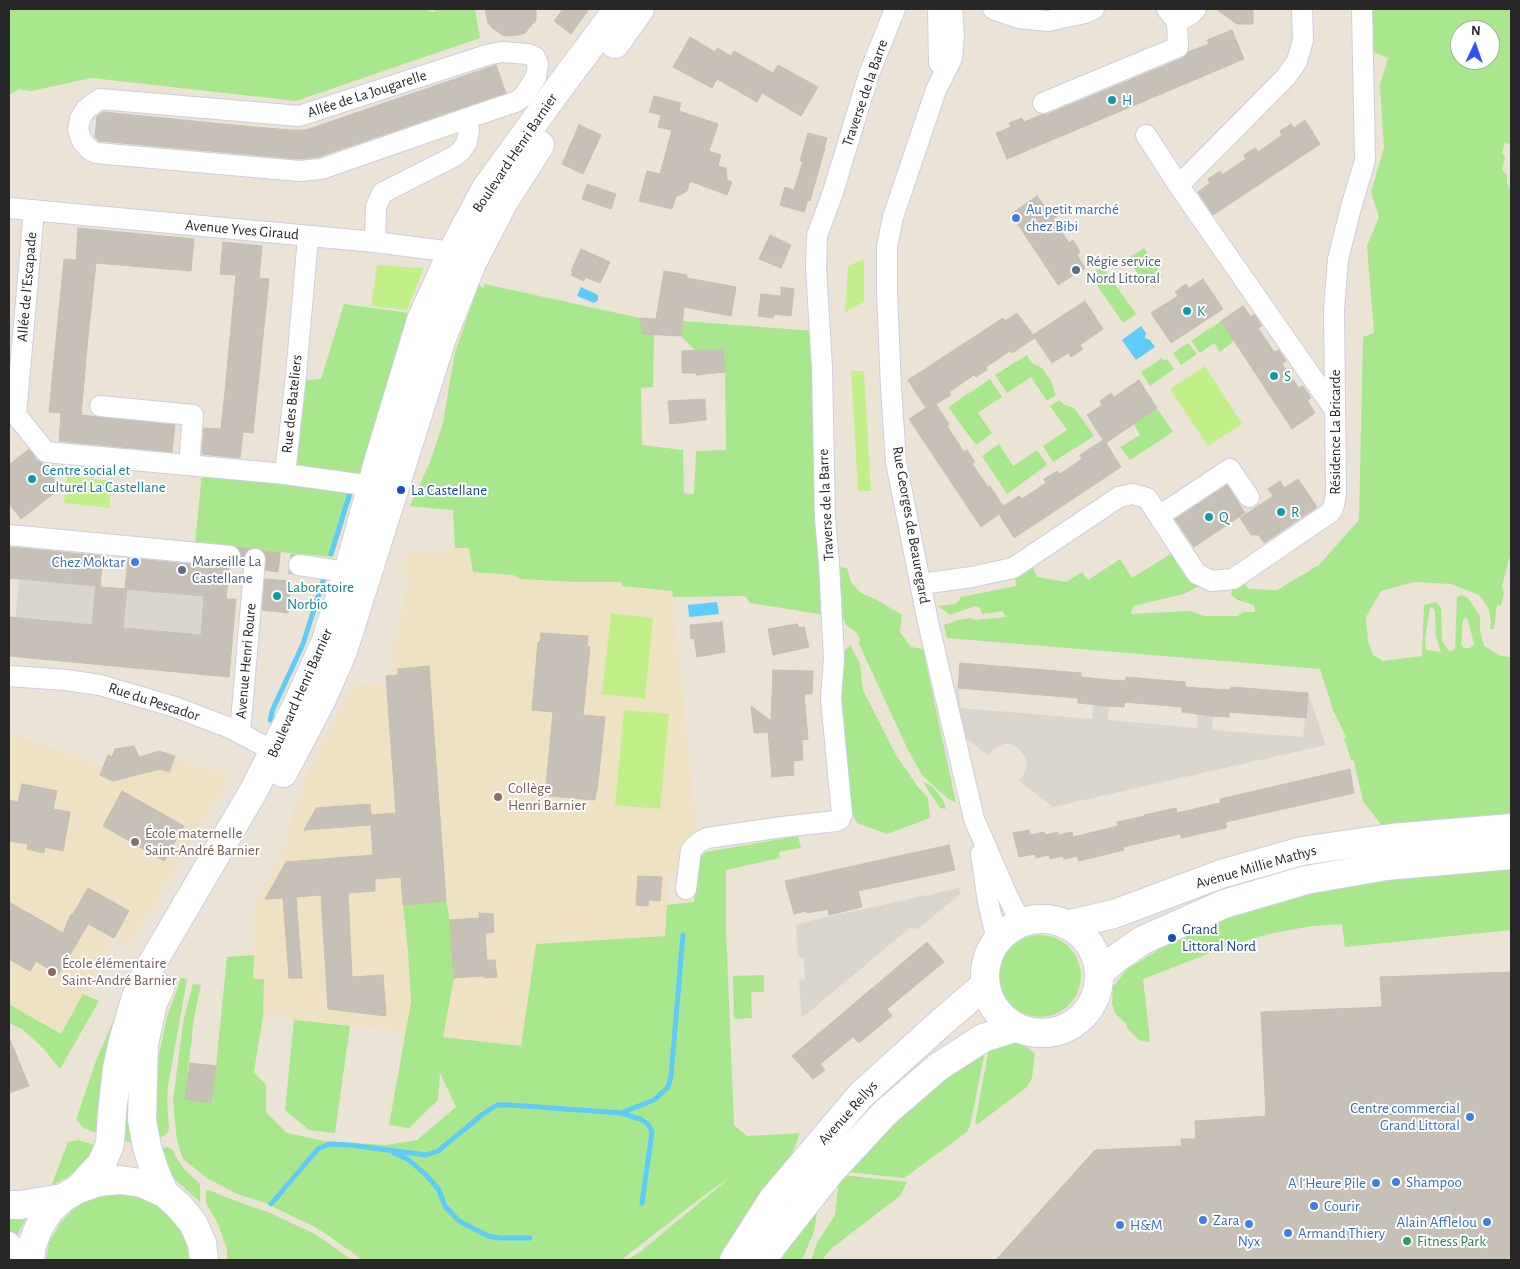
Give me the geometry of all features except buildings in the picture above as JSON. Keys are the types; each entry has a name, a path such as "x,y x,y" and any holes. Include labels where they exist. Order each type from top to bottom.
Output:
{"main road":[{"name":"Boulevard Henri Barnier","path":"164,1193 147,1147 142,1120 144,1044 153,1003 170,968 225,876 282,755 325,644 357,573 442,338 462,257 485,190 618,9"},
{"name":"Boulevard Henri Barnier","path":"357,573 372,486 421,320 462,257 503,203 524,168 557,121 640,9"},
{"name":"Boulevard Henri Barnier","path":"30,1260 32,1245 38,1227 49,1211 102,1163 110,1144 116,1078 123,1041 136,998 147,972 254,790 282,755"},
{"name":"Avenue Millie Mathys","path":"1066,925 1114,914 1220,874 1302,851 1391,838 1511,828"},
{"name":"Avenue Millie Mathys","path":"1099,974 1114,960 1143,940 1224,904 1306,880 1386,866 1511,855"},
{"path":"1036,919 1052,920 1066,925 1079,933 1089,945 1096,959 1099,974 1095,996 1081,1017 1074,1023 1057,1031 1046,1033 1031,1032 1017,1027 1005,1020 989,998 984,973 990,950 1008,930 1021,923 1036,919"},
{"name":"Avenue Rellys","path":"734,1260 773,1199 861,1095 985,985"},
{"name":"Avenue Rellys","path":"764,1260 772,1246 831,1171 884,1113 938,1067 983,1038 1017,1027"},
{"path":"9,1204 20,1205 70,1193 98,1182 120,1180 142,1183 164,1193 180,1206 193,1223 202,1243 204,1260"}],"street":[{"name":"Traverse de la Barre","path":"686,889 691,850 707,838 782,826 836,821 842,814 831,699 834,658 825,517 822,368 816,267 817,236 834,192 869,74 895,9"},
{"path":"994,9 1019,18 1048,21 1085,13 1094,9"},
{"path":"1043,103 1178,47 1172,16 1192,14 1196,9"},
{"path":"1179,185 1286,76 1297,61 1303,40 1302,9"},
{"name":"Résidence La Bricarde","path":"921,584 972,577 1013,568 1120,496 1133,494 1147,498 1197,574 1212,581 1233,579 1330,512 1334,505 1336,493 1334,310 1338,259 1365,160 1362,9"},
{"name":"Rue Georges de Beauregard","path":"950,10 954,34 952,58 936,90 893,217 887,247 890,380 896,462 928,622 976,828 1021,923"},
{"name":"Allée de La Jougarelle","path":"501,52 528,54 535,57 538,64 536,77 523,97 515,102 465,119 321,169 299,171 96,153 90,150 82,141 78,130 80,119 86,109 100,100 299,116 487,55 501,52"},
{"path":"375,242 376,207 382,193 453,157 461,151 467,142 469,130 465,119"},
{"path":"1146,135 1335,410"},
{"name":"Avenue Yves Giraud","path":"9,208 375,242 462,257"},
{"name":"Allée de l'Escapade","path":"15,426 34,210"},
{"name":"Rue des Bateliers","path":"15,426 46,452 285,474 308,236"},
{"path":"100,406 193,415 188,465"},
{"path":"1159,516 1230,469 1249,496"},
{"path":"285,474 372,486"},
{"path":"9,535 230,556"},
{"name":"Avenue Henri Roure","path":"240,733 255,559"},
{"path":"299,565 357,573"},
{"name":"Rue du Pescador","path":"9,676 66,680 100,685 175,707 240,733 282,755"},
{"path":"976,828 988,902 997,940"},
{"path":"9,1242 25,1260"}],"shaded area":[{"name":"Collège Henri Barnier","path":"469,548 474,572 513,575 521,579 622,582 622,586 672,591 697,834 692,835 684,845 682,871 669,873 665,936 536,944 521,1046 263,1016 264,979 253,979 254,903 287,838 296,796 302,797 302,785 350,686 387,683 393,641 406,592 405,552"},
{"path":"19,579 96,586 89,663 12,656"},
{"path":"127,589 204,596 197,674 120,667"},
{"path":"955,687 958,688 961,708 1092,719 1094,700 1109,706 1108,720 1197,728 1201,688 1215,689 1212,730 1303,737 1308,693 1326,745 1053,807 1019,781 1025,772 1027,763 1024,755 1018,748 1010,744 1004,744 995,748 988,756 966,738"},
{"path":"9,733 103,766 108,755 112,757 115,749 134,746 139,757 159,751 230,777 129,946 114,939 61,1034 9,1004"},
{"path":"959,888 960,894 917,930 912,926 802,1018 799,980 805,979 804,957 798,957 796,924"}],"green space":[{"path":"9,9 425,9 433,12 438,9 475,9 480,38 296,101 92,78 31,91 19,89 9,95"},
{"path":"1368,9 1511,9 1511,144 1505,143 1502,153 1505,157 1502,169 1507,176 1507,183 1511,191 1511,552 1502,586 1504,592 1501,606 1497,604 1494,629 1490,629 1491,621 1488,607 1479,595 1451,584 1414,582 1381,591 1366,617 1368,641 1373,655 1383,661 1422,656 1424,605 1436,602 1441,608 1442,641 1450,652 1455,648 1457,597 1461,595 1468,598 1480,616 1480,631 1484,646 1501,656 1511,657 1511,814 1382,826 1363,801 1354,761 1351,760 1344,738 1346,737 1333,710 1320,669 947,638 944,625 958,620 1006,617 1002,611 982,614 980,608 975,606 950,615 938,606 955,604 961,597 1016,586 1015,577 1017,574 1033,568 1037,577 1066,582 1082,572 1088,580 1120,559 1132,578 1174,552 1201,585 1184,594 1133,606 1131,614 1190,611 1204,616 1238,616 1243,612 1255,612 1254,605 1238,600 1231,595 1233,588 1244,582 1249,589 1277,590 1319,565 1359,520 1363,337 1374,333 1367,246 1379,217 1371,192 1384,148 1380,85 1388,58 1369,50","holes":["1432,607 1435,610 1436,637 1441,652 1426,650 1425,639 1430,608","1466,618 1474,644 1470,648 1464,648 1461,644 1463,619"]},
{"path":"1144,248 1162,276 1146,287 1128,258"},
{"path":"864,259 864,302 845,312 848,266"},
{"path":"377,265 424,268 407,310 371,306"},
{"path":"1102,266 1136,314 1123,323 1090,275"},
{"path":"479,284 483,289 485,284 640,318 643,334 654,335 653,387 641,388 642,445 683,450 684,493 689,494 694,494 696,451 726,450 725,372 723,349 696,351 681,336 683,321 814,331 823,587 819,597 825,615 750,603 745,596 673,597 672,591 622,586 621,582 521,579 513,575 473,572 469,548 455,548 453,510 410,506 430,462 443,423 455,352"},
{"path":"344,304 409,313 333,557 195,544 202,473 291,480 302,381 321,379"},
{"path":"1221,321 1234,341 1220,352 1214,343 1200,353 1191,341"},
{"path":"1188,343 1197,354 1181,365 1173,353"},
{"path":"1027,355 1032,363 1042,368 1051,381 1056,395 1047,401 1031,377 1007,393 995,375"},
{"path":"1162,358 1164,361 1167,359 1174,369 1150,386 1141,372"},
{"path":"1205,366 1242,424 1208,446 1170,389"},
{"path":"851,371 864,371 871,491 858,491"},
{"path":"990,379 1002,397 978,413 992,433 976,445 948,407"},
{"path":"1059,400 1065,405 1074,408 1094,436 1053,462 1043,446 1067,430 1050,406"},
{"path":"1157,408 1173,432 1130,460 1120,447 1140,435 1134,424"},
{"path":"999,444 1013,466 1037,450 1047,465 1007,494 982,456"},
{"path":"67,476 112,481 109,508 64,503"},
{"path":"837,567 847,568 851,582 861,593 902,615 900,632 911,647 923,649 956,803 947,798 922,775 908,750 859,644 860,639 856,632 846,625 837,604"},
{"path":"611,613 653,618 645,699 602,694"},
{"path":"850,644 860,664 863,690 896,755 928,798 930,818 887,834 857,823 848,803 837,704 841,656"},
{"path":"624,710 669,714 660,809 615,805"},
{"path":"923,782 933,787 943,800 946,809 940,808"},
{"path":"798,836 801,848 779,852 780,858 726,870 726,928 734,1125 747,1136 800,1133 791,1157 721,1260 627,1260 640,1252 733,1175 621,1260 361,1260 317,1228 265,1203 237,1194 207,1178 183,1159 177,1141 173,1100 184,1018 193,984 201,985 194,1018 185,1099 211,1103 227,957 254,955 253,979 264,979 263,1016 254,1072 266,1085 266,1112 287,1133 324,1141 386,1145 417,1140 456,1107 440,1073 438,1100 409,1128 389,1125 411,1002 403,905 446,901 450,920 454,978 443,1037 521,1046 536,944 665,936 667,905 694,902 700,857 706,852"},
{"path":"1511,865 1511,930 1345,947 1342,924 1312,926 1273,933 1231,945 1143,979 1150,1041 1139,1040 1115,1013 1112,1004 1113,987 1127,969 1183,935 1226,917 1271,901 1391,876"},
{"path":"1040,935 1056,938 1069,947 1078,960 1081,976 1078,992 1069,1005 1056,1014 1040,1017 1024,1014 1011,1005 1002,992 999,976 1002,960 1011,947 1024,938"},
{"path":"764,975 764,992 751,992 752,1018 734,1019 733,976"},
{"path":"181,978 187,979 168,1086 169,1130 164,1136 155,1139 154,1092 158,1059 167,1017"},
{"path":"83,994 99,1001 60,1069 43,1048 22,1029 9,1023 9,1004 61,1034"},
{"path":"124,999 102,1135 84,1128 76,1120 97,1058"},
{"path":"294,1020 350,1026 335,1133 309,1130 285,1110"},
{"path":"1003,1043 1016,1043 1028,1048 1035,1054 1032,1078 1027,1087 978,1124 975,1123 989,1049"},
{"path":"984,1051 970,1126 967,1132 904,1178 846,1172 920,1093"},
{"path":"128,1061 137,1144 120,1140"},
{"path":"78,1140 99,1146 82,1170 56,1183 50,1189 68,1142"},
{"path":"168,1147 173,1150 185,1170 200,1184 200,1202 170,1175 158,1149"},
{"path":"842,1175 907,1182 900,1196 832,1248 822,1260 811,1260 817,1243 835,1215 837,1182"},
{"path":"206,1190 270,1213 315,1234 352,1260 227,1260 227,1250 218,1224 206,1203"},
{"path":"125,1194 149,1201 170,1215 185,1235 192,1260 46,1260 49,1243 60,1223 77,1206 100,1196"},
{"path":"819,1199 814,1232 802,1260 777,1260"},
{"path":"11,1213 28,1215 15,1239 9,1230"}],"water":[{"path":"581,287 598,295 598,300 594,303 577,296"},
{"path":"1141,326 1146,333 1145,338 1150,340 1155,347 1136,360 1122,340"},
{"path":"717,602 719,614 689,617 688,605"}],"waterway":[{"path":"331,554 350,493"},
{"path":"270,720 273,709 303,644 323,581"},
{"path":"271,1204 318,1149 330,1144 426,1155 438,1151 483,1114 497,1105 621,1113 654,1100 668,1087 671,1076 683,935"},
{"path":"621,1113 640,1119 648,1124 652,1132 642,1203"},
{"path":"394,1153 409,1160 426,1175 439,1190 445,1206 459,1221 488,1236 530,1238"}],"tunnel":[{"path":"230,556 299,565"}],"place":[{"name":"H","path":"1112,100"},
{"name":"Au petit marché chez Bibi","path":"1016,218"},
{"name":"Régie service Nord Littoral","path":"1076,270"},
{"name":"K","path":"1187,311"},
{"name":"S","path":"1274,376"},
{"name":"Centre social et culturel La Castellane","path":"32,479"},
{"name":"La Castellane","path":"401,490"},
{"name":"R","path":"1281,512"},
{"name":"Q","path":"1209,517"},
{"name":"Chez Moktar","path":"135,562"},
{"name":"Marseille La Castellane","path":"182,570"},
{"name":"Laboratoire Norbio","path":"277,596"},
{"name":"Collège Henri Barnier","path":"498,797"},
{"name":"École maternelle Saint-André Barnier","path":"135,842"},
{"name":"Grand Littoral Nord","path":"1172,938"},
{"name":"École élémentaire Saint-André Barnier","path":"52,972"},
{"name":"Centre commercial Grand Littoral","path":"1470,1117"},
{"name":"Shampoo","path":"1396,1182"},
{"name":"A l'Heure Pile","path":"1376,1183"},
{"name":"Courir","path":"1314,1206"},
{"name":"Zara","path":"1203,1220"},
{"name":"Alain Afflelou","path":"1487,1222"},
{"name":"Nyx","path":"1249,1224"},
{"name":"H&M","path":"1120,1225"},
{"name":"Armand Thiery","path":"1288,1233"},
{"name":"Fitness Park","path":"1407,1241"}]}
